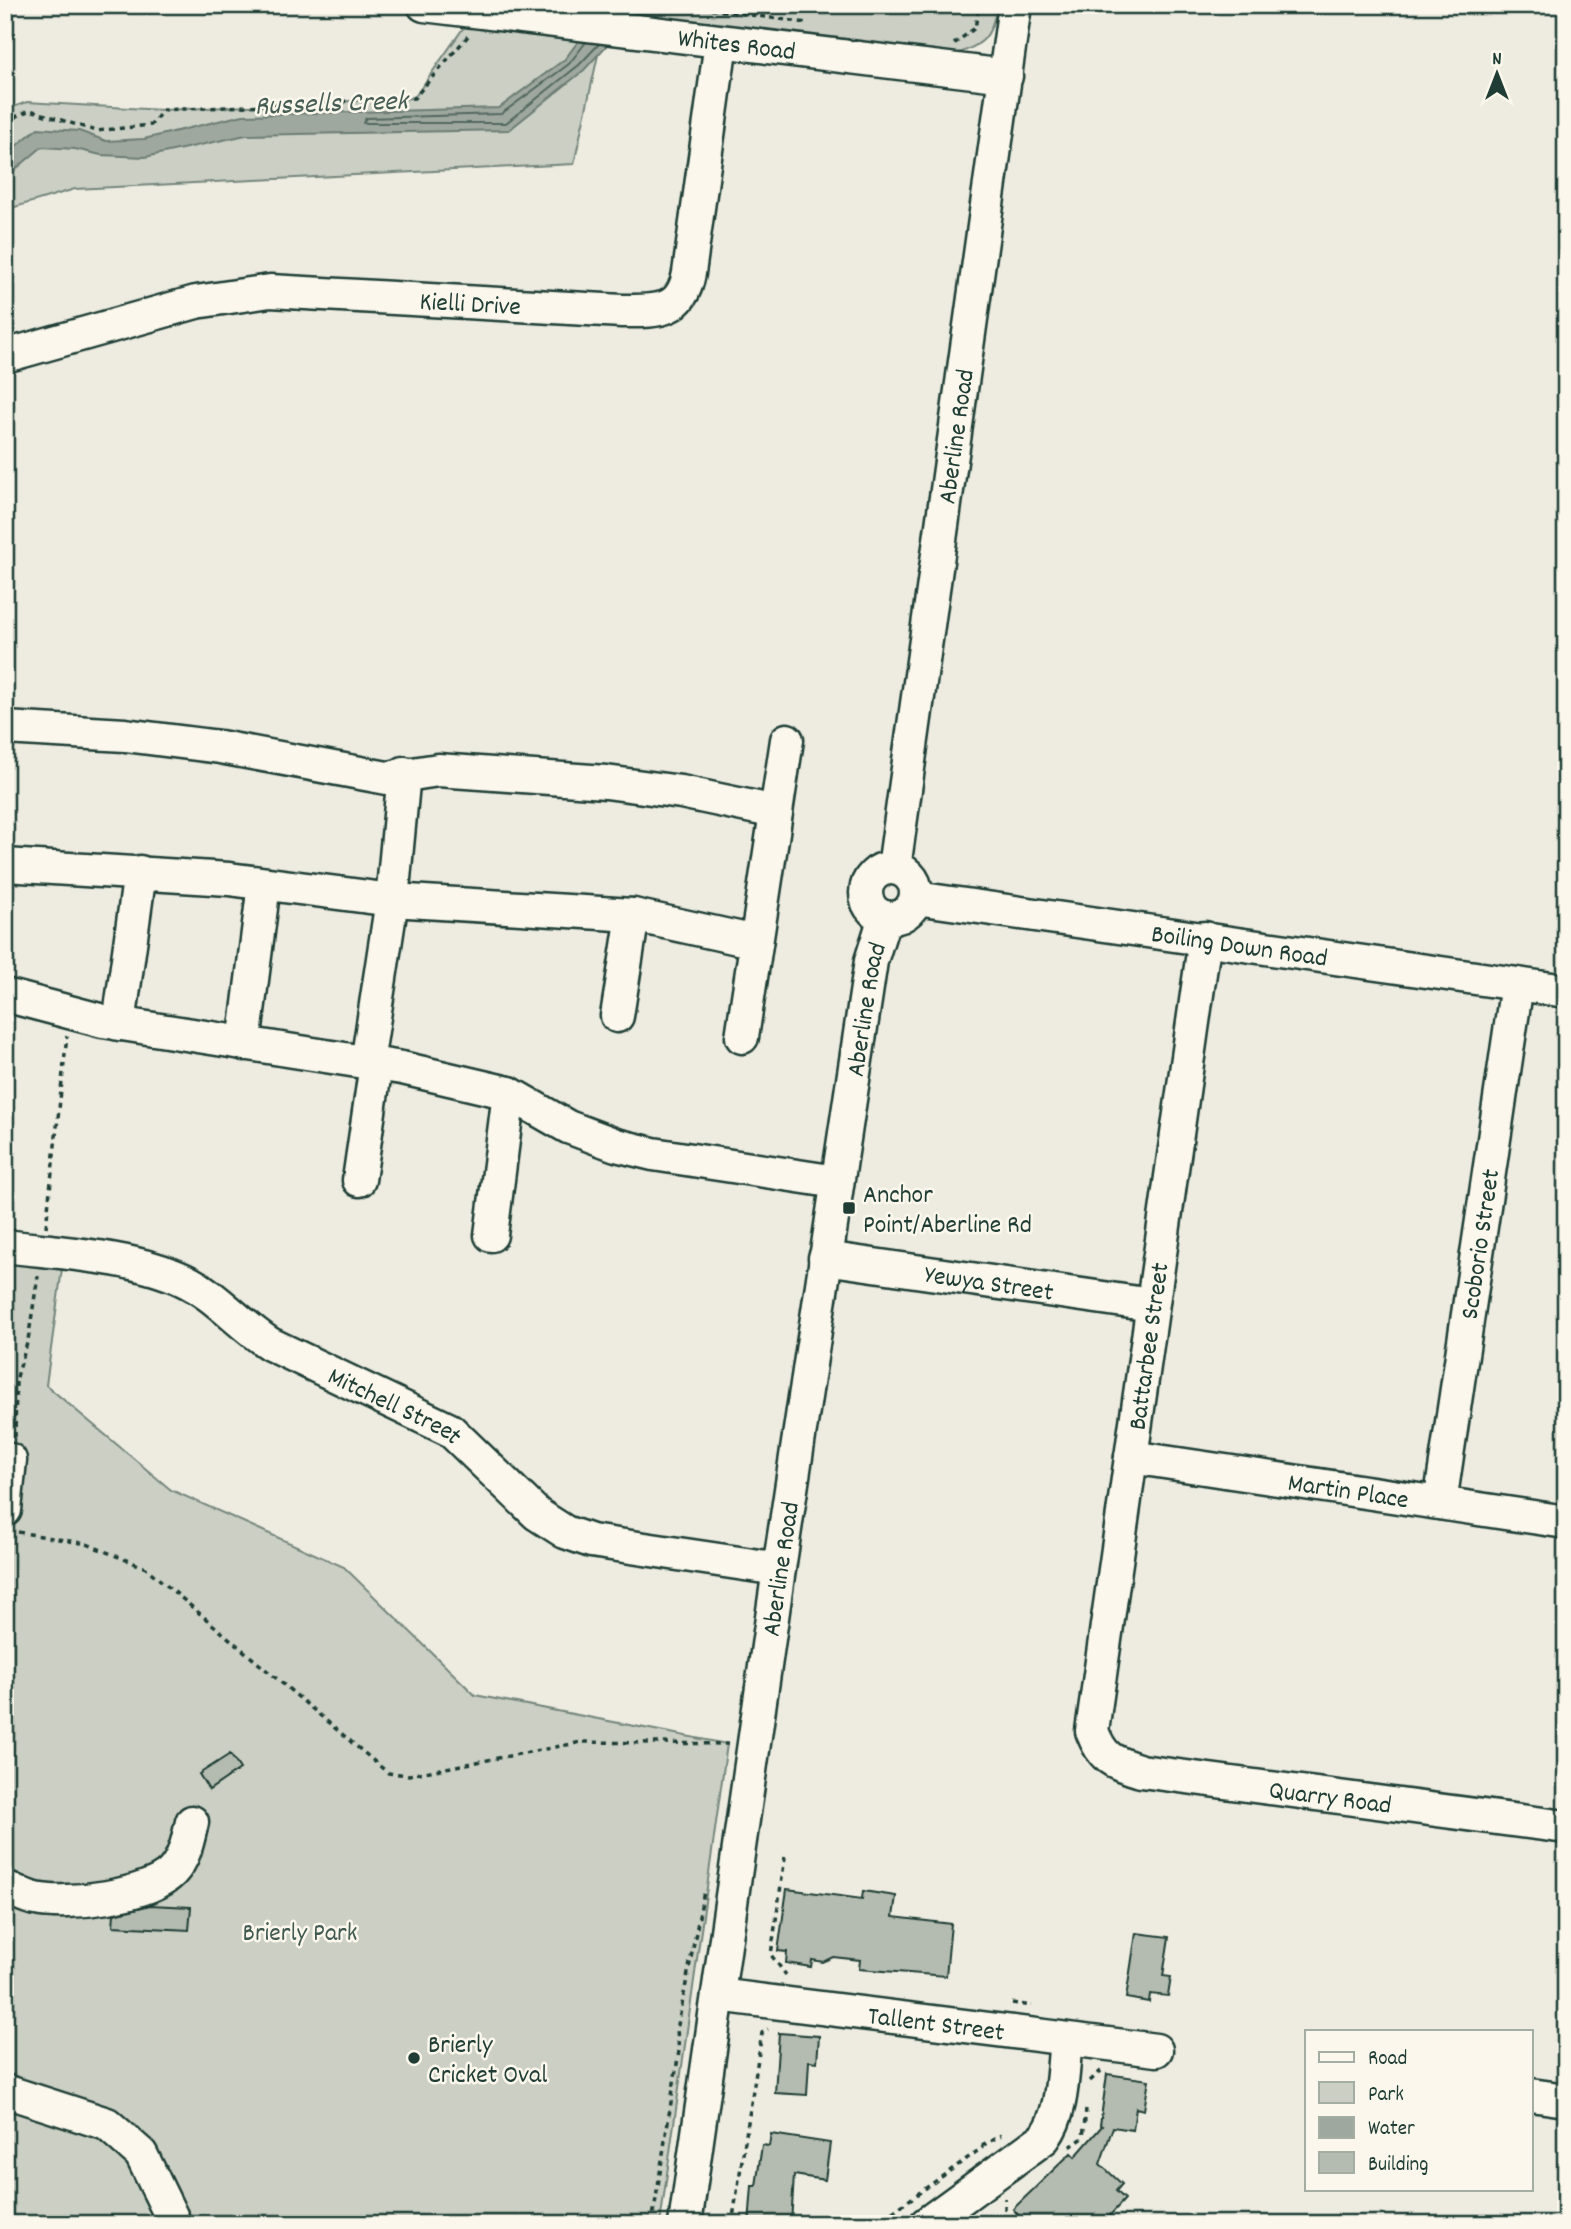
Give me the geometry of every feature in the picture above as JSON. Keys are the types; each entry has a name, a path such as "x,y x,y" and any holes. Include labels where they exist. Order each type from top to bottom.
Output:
{"street":[{"name":"Whites Road","path":"425,5 633,33 1006,76"},
{"name":"Aberline Road","path":"894,868 1016,5"},
{"name":"Kielli Drive","path":"5,356 196,302 270,291 622,311 669,307 686,292 690,273 721,43"},
{"path":"5,728 125,735 220,747 387,778 438,769 606,782 681,792 776,812"},
{"path":"743,1037 787,740"},
{"path":"359,1180 404,773"},
{"path":"5,865 140,872 392,900 633,915 756,942"},
{"path":"886,868 894,868 909,875 914,882 916,898 908,911 901,916 885,917 871,908 866,892 872,877 886,868"},
{"path":"119,1024 140,872"},
{"path":"244,1044 264,884"},
{"name":"Boiling Down Road","path":"916,898 1566,991"},
{"path":"617,1016 633,915"},
{"name":"Aberline Road","path":"685,2224 825,1258 871,961 885,917"},
{"name":"Battarbee Street","path":"1100,1752 1092,1731 1205,938"},
{"name":"Scoborio Street","path":"1440,1503 1517,984"},
{"path":"5,995 119,1024 372,1063 509,1094 568,1127 617,1145 653,1154 837,1182"},
{"path":"491,1236 509,1094"},
{"name":"Mitchell Street","path":"5,1246 95,1258 183,1280 206,1293 243,1326 270,1344 450,1430 537,1514 565,1532 592,1541 779,1569"},
{"name":"Yewya Street","path":"825,1258 1152,1305"},
{"name":"Martin Place","path":"1131,1457 1566,1522"},
{"path":"5,1510 10,1460"},
{"name":"Quarry Road","path":"1100,1752 1115,1763 1141,1771 1566,1827"},
{"path":"5,1886 36,1899 96,1899 143,1888 171,1873 186,1850 192,1822"},
{"name":"Tallent Street","path":"718,1995 784,1989 1066,2040 1156,2050"},
{"path":"926,2224 963,2214 1044,2138 1053,2126 1066,2040"},
{"path":"5,2091 107,2124 141,2154 175,2224"},
{"path":"1532,2095 1566,2100"}],"path":[{"path":"681,5 816,24"},
{"path":"947,49 975,28 979,5"},
{"path":"5,122 30,110 96,131 151,125 163,110 414,98 489,13"},
{"path":"5,1530 87,1544 146,1568 388,1773 409,1775 582,1742 754,1743"},
{"path":"732,2224 762,2033 781,2020 784,1989 771,1955 785,1857"},
{"path":"652,2224 679,2051 677,2030 707,1880"},
{"path":"982,2146 1011,2129"},
{"path":"1000,2224 1005,2220 1008,2224"}],"green space":[{"path":"471,5 997,5 988,35 969,49 948,57 607,14 574,164 75,189 5,210 5,110 27,102 163,110 414,98 466,24"},
{"name":"Brierly Park","path":"10,1246 64,1254 46,1385 171,1490 344,1567 475,1695 727,1744 660,2224 5,2224 5,1279"}],"water":[{"path":"611,5 644,5 584,70 509,130 246,135 145,157 101,155 75,149 42,147 5,178 5,155 38,128 79,131 106,141 144,139 243,115 499,108 565,59 589,27"}],"building":[{"path":"230,1754 240,1769 209,1790 199,1774"},
{"path":"787,1889 862,1899 863,1891 896,1896 893,1917 951,1924 946,1976 859,1969 860,1960 833,1957 823,1962 812,1960 811,1967 786,1963 787,1952 778,1951"},
{"path":"150,1905 191,1907 189,1930 113,1926 114,1914"},
{"path":"1136,1933 1169,1937 1163,1976 1171,1977 1168,1996 1150,1994 1149,2002 1126,1998"},
{"path":"779,2033 819,2036 817,2062 809,2061 807,2095 775,2093"},
{"path":"1107,2074 1149,2080 1144,2110 1136,2108 1133,2130 1113,2127 1100,2164 1122,2184 1116,2191 1125,2199 1102,2224 1026,2224 1013,2209 1071,2153 1075,2157 1102,2126"},
{"path":"771,2134 830,2143 825,2180 794,2175 791,2224 749,2224 752,2186 756,2186 762,2145 769,2146"}],"place":[{"name":"Anchor Point/Aberline Rd","path":"849,1208"},
{"name":"Brierly Cricket Oval","path":"414,2058"}],"water label":[{"name":"Russells Creek","path":"331,101"}]}
